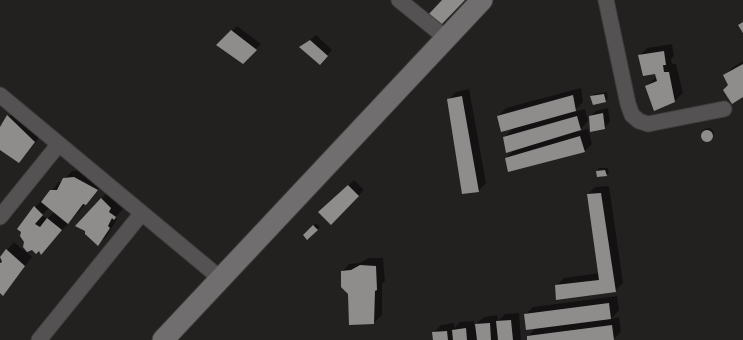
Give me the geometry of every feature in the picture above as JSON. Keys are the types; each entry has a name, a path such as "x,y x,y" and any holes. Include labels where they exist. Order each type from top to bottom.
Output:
{"main road":[{"path":"163,340 482,0"}],"street":[{"path":"399,0 446,38"},
{"path":"606,0 628,104 632,115 639,121 648,124 724,109"},
{"path":"0,95 220,278"},
{"path":"0,217 59,144"},
{"path":"39,340 142,213"}],"building":[{"path":"442,0 465,0 441,25 428,15"},
{"path":"743,22 743,33 738,25"},
{"path":"231,30 257,50 243,64 216,45"},
{"path":"310,40 328,56 320,65 299,47"},
{"path":"664,51 666,65 663,65 664,72 669,72 675,102 654,111 645,86 657,81 655,74 643,76 638,55"},
{"path":"743,64 743,97 732,104 723,90 728,85 723,75"},
{"path":"604,94 606,102 593,105 590,96"},
{"path":"573,95 576,111 501,132 497,116"},
{"path":"462,96 479,192 462,194 447,99"},
{"path":"603,113 605,129 590,132 589,116"},
{"path":"7,115 35,142 19,163 0,150 0,127"},
{"path":"577,116 581,130 506,153 503,137"},
{"path":"705,130 709,130 713,136 709,142 705,142 701,138 701,134"},
{"path":"580,136 585,152 508,172 505,158"},
{"path":"605,170 607,176 597,177 596,171"},
{"path":"74,177 98,190 86,205 83,204 68,224 41,202 50,190 57,190 63,178"},
{"path":"348,185 359,196 331,225 318,212"},
{"path":"601,193 616,292 556,300 555,285 599,280 587,194"},
{"path":"101,198 111,208 109,212 116,217 114,220 112,218 108,226 110,228 98,246 85,234 85,231 75,226"},
{"path":"34,206 43,215 35,224 40,227 47,218 62,230 41,255 39,251 36,254 32,250 27,252 23,247 24,242 20,236 21,232 17,229"},
{"path":"313,225 318,230 307,240 303,235"},
{"path":"6,249 25,266 3,296 0,293 0,263 2,262 0,257"},
{"path":"360,265 376,266 377,290 375,291 374,324 349,325 348,294 341,287 341,271 351,270"},
{"path":"609,303 611,319 526,330 524,314"},
{"path":"511,320 513,340 498,340 496,321"},
{"path":"490,323 491,340 477,340 475,324"},
{"path":"612,325 614,340 527,340 527,336"},
{"path":"466,328 467,340 453,340 452,330"},
{"path":"447,331 448,340 433,340 432,332"}]}
